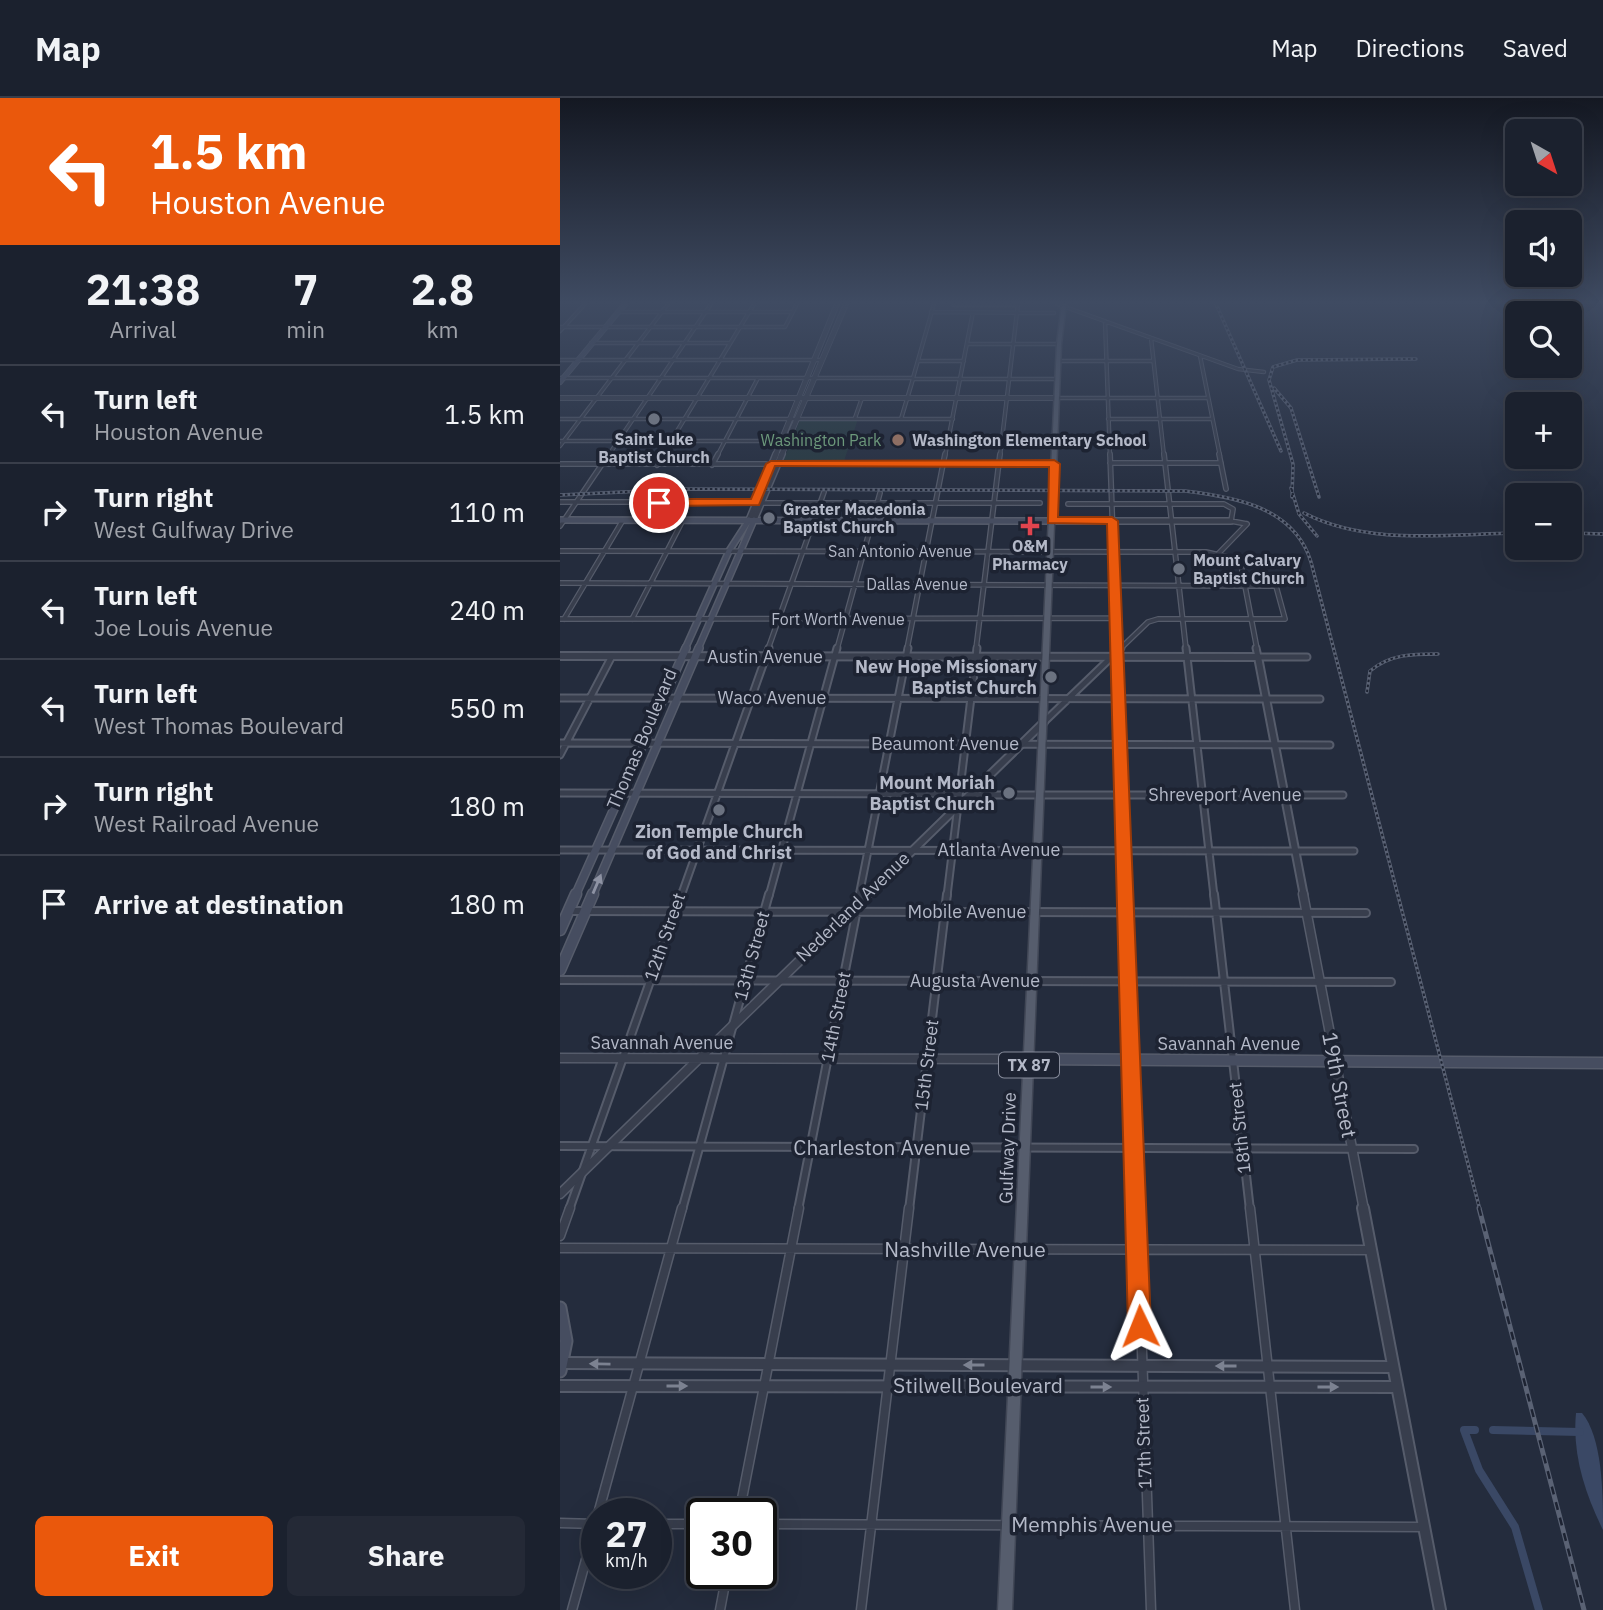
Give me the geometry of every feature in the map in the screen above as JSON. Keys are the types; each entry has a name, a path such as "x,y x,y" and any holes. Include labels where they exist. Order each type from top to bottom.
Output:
{"main road":[{"name":"TX 87","path":"1052,520 1058,375"},
{"name":"Thomas Boulevard","path":"560,970 727,583 751,520"},
{"name":"Thomas Boulevard","path":"560,930 729,551 751,520"},
{"path":"561,522 1052,520"},
{"name":"Gulfway Drive","path":"1005,1610 1052,520"},
{"name":"Savannah Avenue","path":"1029,1059 1603,1063"},
{"path":"560,1308 565,1321 566,1341 561,1367"}],"street":[{"path":"561,443 614,375"},
{"path":"561,522 662,375"},
{"path":"657,465 711,375"},
{"path":"758,503 769,464 809,375"},
{"path":"751,520 816,375"},
{"path":"901,419 914,375"},
{"name":"14th Street","path":"742,1498 844,981 853,909 869,850 961,375"},
{"name":"15th Street","path":"861,1610 1010,375"},
{"name":"17th Street","path":"1106,375 1151,1610"},
{"name":"18th Street","path":"1155,375 1295,1610"},
{"path":"1204,375 1226,489"},
{"path":"712,465 758,378"},
{"path":"561,379 1058,379"},
{"path":"560,398 1208,398"},
{"path":"855,418 862,398"},
{"path":"560,419 953,419"},
{"path":"1108,419 1212,419"},
{"path":"1055,440 1109,440"},
{"path":"561,443 780,441"},
{"path":"1110,463 1220,464"},
{"path":"560,464 1054,464"},
{"name":"12th Street","path":"560,1236 824,492"},
{"name":"13th Street","path":"603,1498 880,493"},
{"path":"560,502 1040,503"},
{"path":"1068,503 1229,505 1233,509 1231,521"},
{"path":"562,619 623,520"},
{"path":"632,619 683,520"},
{"path":"1052,520 1231,521 1247,524 1218,554"},
{"name":"San Antonio Avenue","path":"560,551 1176,552 1218,554 1238,561"},
{"name":"19th Street","path":"1238,561 1440,1610"},
{"name":"Dallas Avenue","path":"560,583 1274,584 1278,588 1284,619 1250,619"},
{"name":"Fort Worth Avenue","path":"562,619 1115,618"},
{"name":"Nederland Avenue","path":"560,1194 1148,622 1158,619 1183,619"},
{"path":"1183,619 1250,619"},
{"name":"Austin Avenue","path":"560,656 1307,657"},
{"path":"560,755 563,743 612,656"},
{"name":"Waco Avenue","path":"560,698 1320,699"},
{"name":"Beaumont Avenue","path":"563,743 1330,745"},
{"name":"Shreveport Avenue","path":"560,793 1343,795"},
{"name":"Atlanta Avenue","path":"560,850 1354,851"},
{"name":"Mobile Avenue","path":"568,911 853,909 1366,913"},
{"name":"Augusta Avenue","path":"560,980 1391,982"},
{"name":"Savannah Avenue","path":"560,1058 1029,1059"},
{"name":"Charleston Avenue","path":"560,1146 1414,1149"},
{"name":"Nashville Avenue","path":"560,1248 1370,1250"},
{"name":"Stilwell Boulevard","path":"561,1367 640,1364 1392,1367"},
{"name":"Stilwell Boulevard","path":"560,1386 1396,1387"},
{"path":"560,1523 581,1521"},
{"name":"Memphis Avenue","path":"777,1524 1423,1527"},
{"name":"13th Street","path":"572,1610 581,1578"},
{"path":"720,1610 724,1589"}],"green space":[{"name":"Washington Park","path":"858,419 844,461 783,461 800,420"}],"water":[{"path":"1576,1413 1582,1413 1589,1424 1598,1452 1603,1530 1581,1473 1576,1444"}],"waterway":[{"path":"1475,1430 1464,1430 1479,1470 1515,1527 1539,1610"},
{"path":"1493,1430 1580,1432"}],"railway":[{"path":"1247,375 1281,451"},
{"path":"1271,375 1269,380 1293,464 1292,492"},
{"path":"1274,388 1291,408 1319,497"},
{"path":"560,495 686,489 1185,491 1242,502 1277,517 1303,543 1311,562 1480,1210"},
{"path":"1292,492 1292,497"},
{"path":"1292,492 1299,514 1317,536"},
{"path":"1304,513 1354,530 1381,534 1436,536 1505,533"},
{"path":"1582,533 1603,534"},
{"path":"1367,692 1370,671 1378,665 1402,656 1438,654"},
{"path":"1479,1208 1584,1610"}],"place":[{"name":"Saint Luke Baptist Church","path":"654,419"},
{"name":"Washington Elementary School","path":"898,440"},
{"name":"Greater Macedonia Baptist Church","path":"769,518"},
{"name":"O&M Pharmacy","path":"1030,526"},
{"name":"Mount Calvary Baptist Church","path":"1179,569"},
{"name":"New Hope Missionary Baptist Church","path":"1051,677"},
{"name":"Mount Moriah Baptist Church","path":"1009,793"},
{"name":"Zion Temple Church of God and Christ","path":"719,810"}],"route":[{"path":"659,503 755,502 771,464 778,463 1054,464 1052,520 1112,521 1140,1326"}]}
